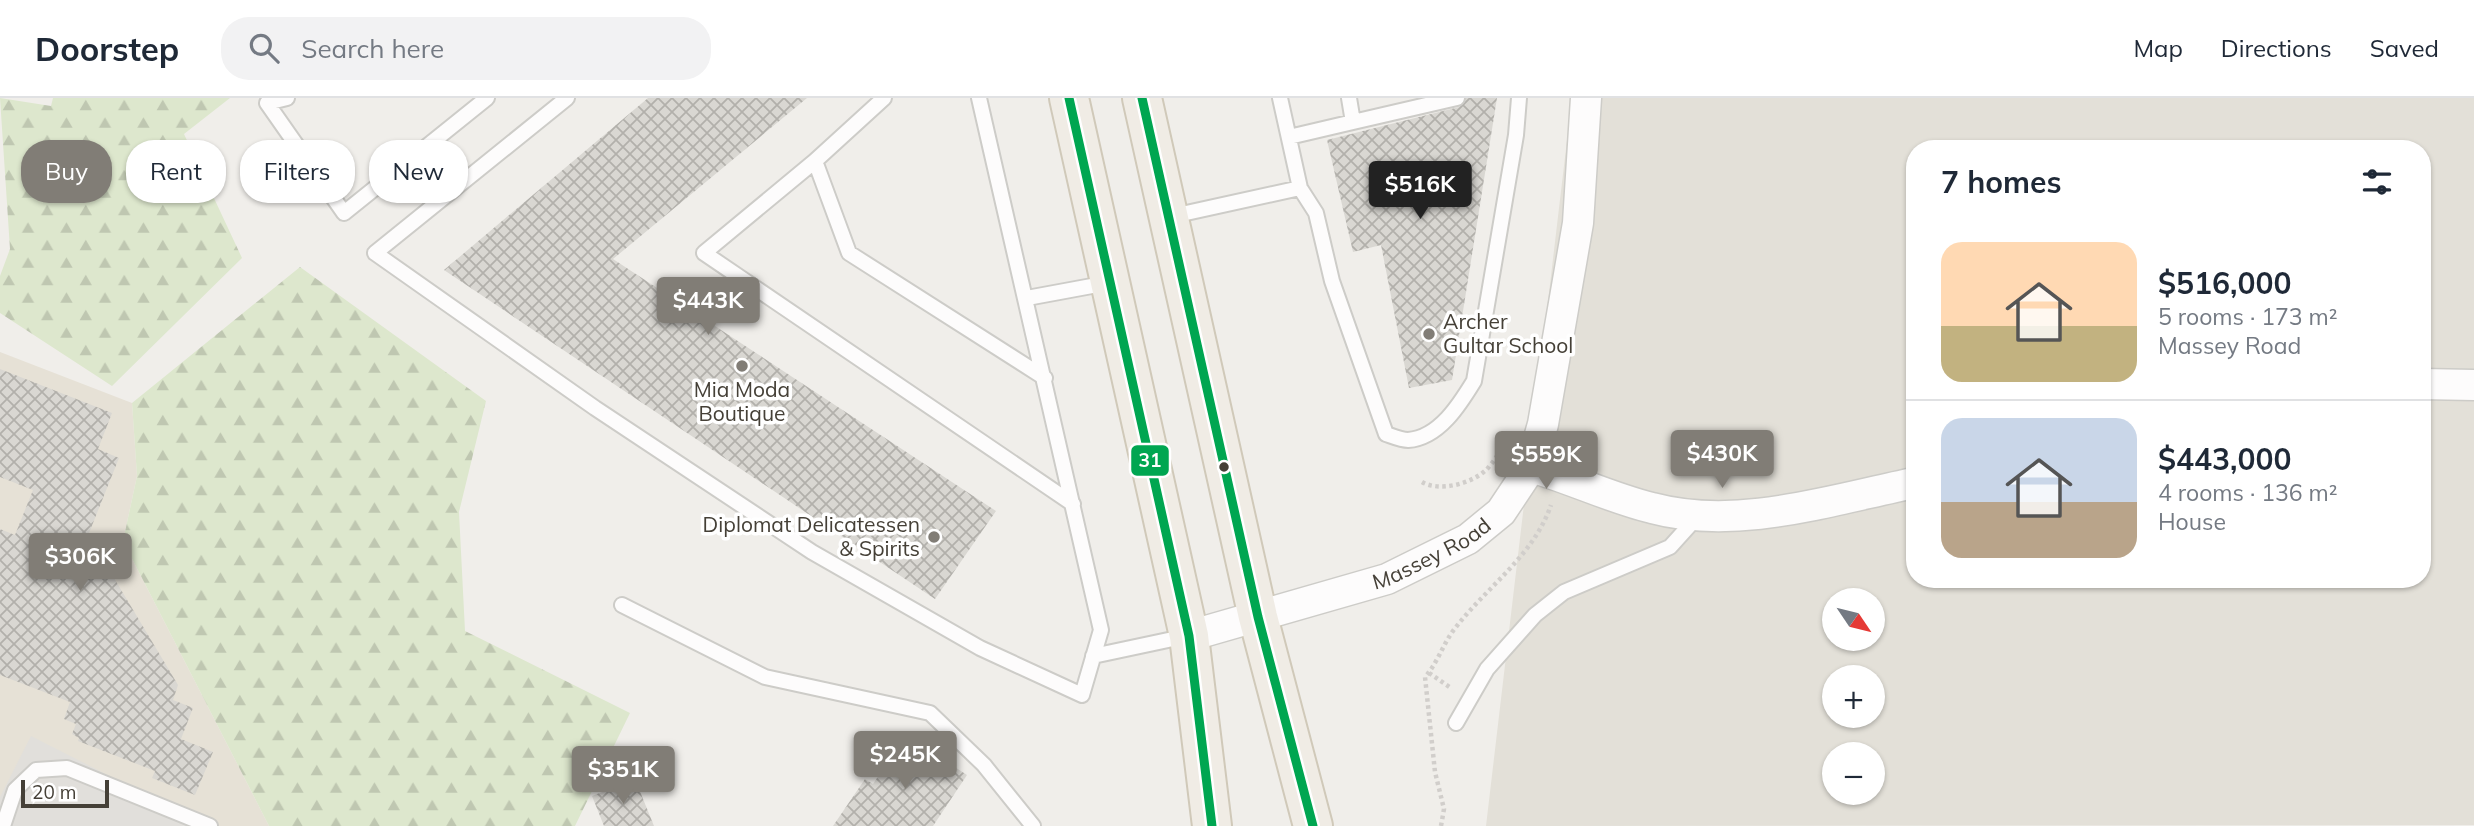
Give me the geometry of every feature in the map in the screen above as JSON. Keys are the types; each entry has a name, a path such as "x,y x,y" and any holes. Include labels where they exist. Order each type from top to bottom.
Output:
{"main road":[{"path":"1069,98 1189,636 1212,826"},
{"path":"1142,98 1258,617 1313,826"}],"street":[{"name":"Massey Road","path":"1189,636 1387,579 1468,540 1501,512 1531,467 1543,424 1578,223 1586,98"},
{"path":"2431,384 2474,385"},
{"path":"1531,467 1653,509 1699,515 1740,516 1906,485"}],"lane":[{"path":"287,98 267,103 344,213 487,98"},
{"path":"566,98 375,253 595,408 812,552 980,648 1082,695 1101,630 979,98"},
{"path":"884,98 704,253 1073,504"},
{"path":"1280,98 1300,188 1316,213 1332,281 1386,434 1408,440 1431,432 1457,410 1474,381 1516,135 1519,98"},
{"path":"1349,98 1353,122"},
{"path":"1289,137 1457,98"},
{"path":"815,160 849,253 1045,378"},
{"path":"1168,217 1300,188"},
{"path":"1027,298 1109,283"},
{"path":"1457,723 1487,669 1535,615 1564,592 1670,547 1699,515"},
{"path":"622,605 765,677 930,713 984,765 1033,826"},
{"path":"1093,656 1189,636"},
{"path":"3,826 15,790 36,770 67,768 210,826"}],"path":[{"path":"1422,482 1432,488 1474,477 1486,470 1510,435"}],"shaded area":[{"path":"1572,98 2474,98 2474,825 1486,826"},
{"path":"0,352 132,403 137,476 123,541 269,826 0,826"},
{"path":"31,736 208,826 0,826 0,797"}],"green space":[{"path":"0,98 51,106 53,98 230,98 184,134 187,140 126,140 126,203 216,203 242,258 112,386 0,313 0,276 10,249"},
{"path":"300,267 486,401 459,512 465,631 630,713 575,826 269,826 123,541 137,476 132,403"}],"building":[{"path":"648,98 807,98 613,259 996,511 935,599 444,270"},
{"path":"1466,98 1497,98 1452,380 1409,388 1381,245 1353,252 1327,140 1459,107"},
{"path":"0,369 112,413 98,449 119,458 77,563 114,578 178,685 173,700 193,708 181,739 213,752 195,795 152,778 155,771 78,741 79,738 72,734 76,724 64,719 70,702 0,675 0,529 15,535 33,490 0,477"},
{"path":"906,735 967,775 933,826 833,826 865,779 873,784"},
{"path":"635,779 654,826 604,826 592,796"}],"transit line":[{"name":"31","path":"1069,98 1189,636 1212,826"},
{"name":"31","path":"1142,98 1258,617 1313,826"}],"place":[{"name":"Archer Gultar School","path":"1429,334"},
{"name":"Mia Moda Boutique","path":"742,366"},
{"name":"Diplomat Delicatessen & Spirits","path":"934,537"}]}
